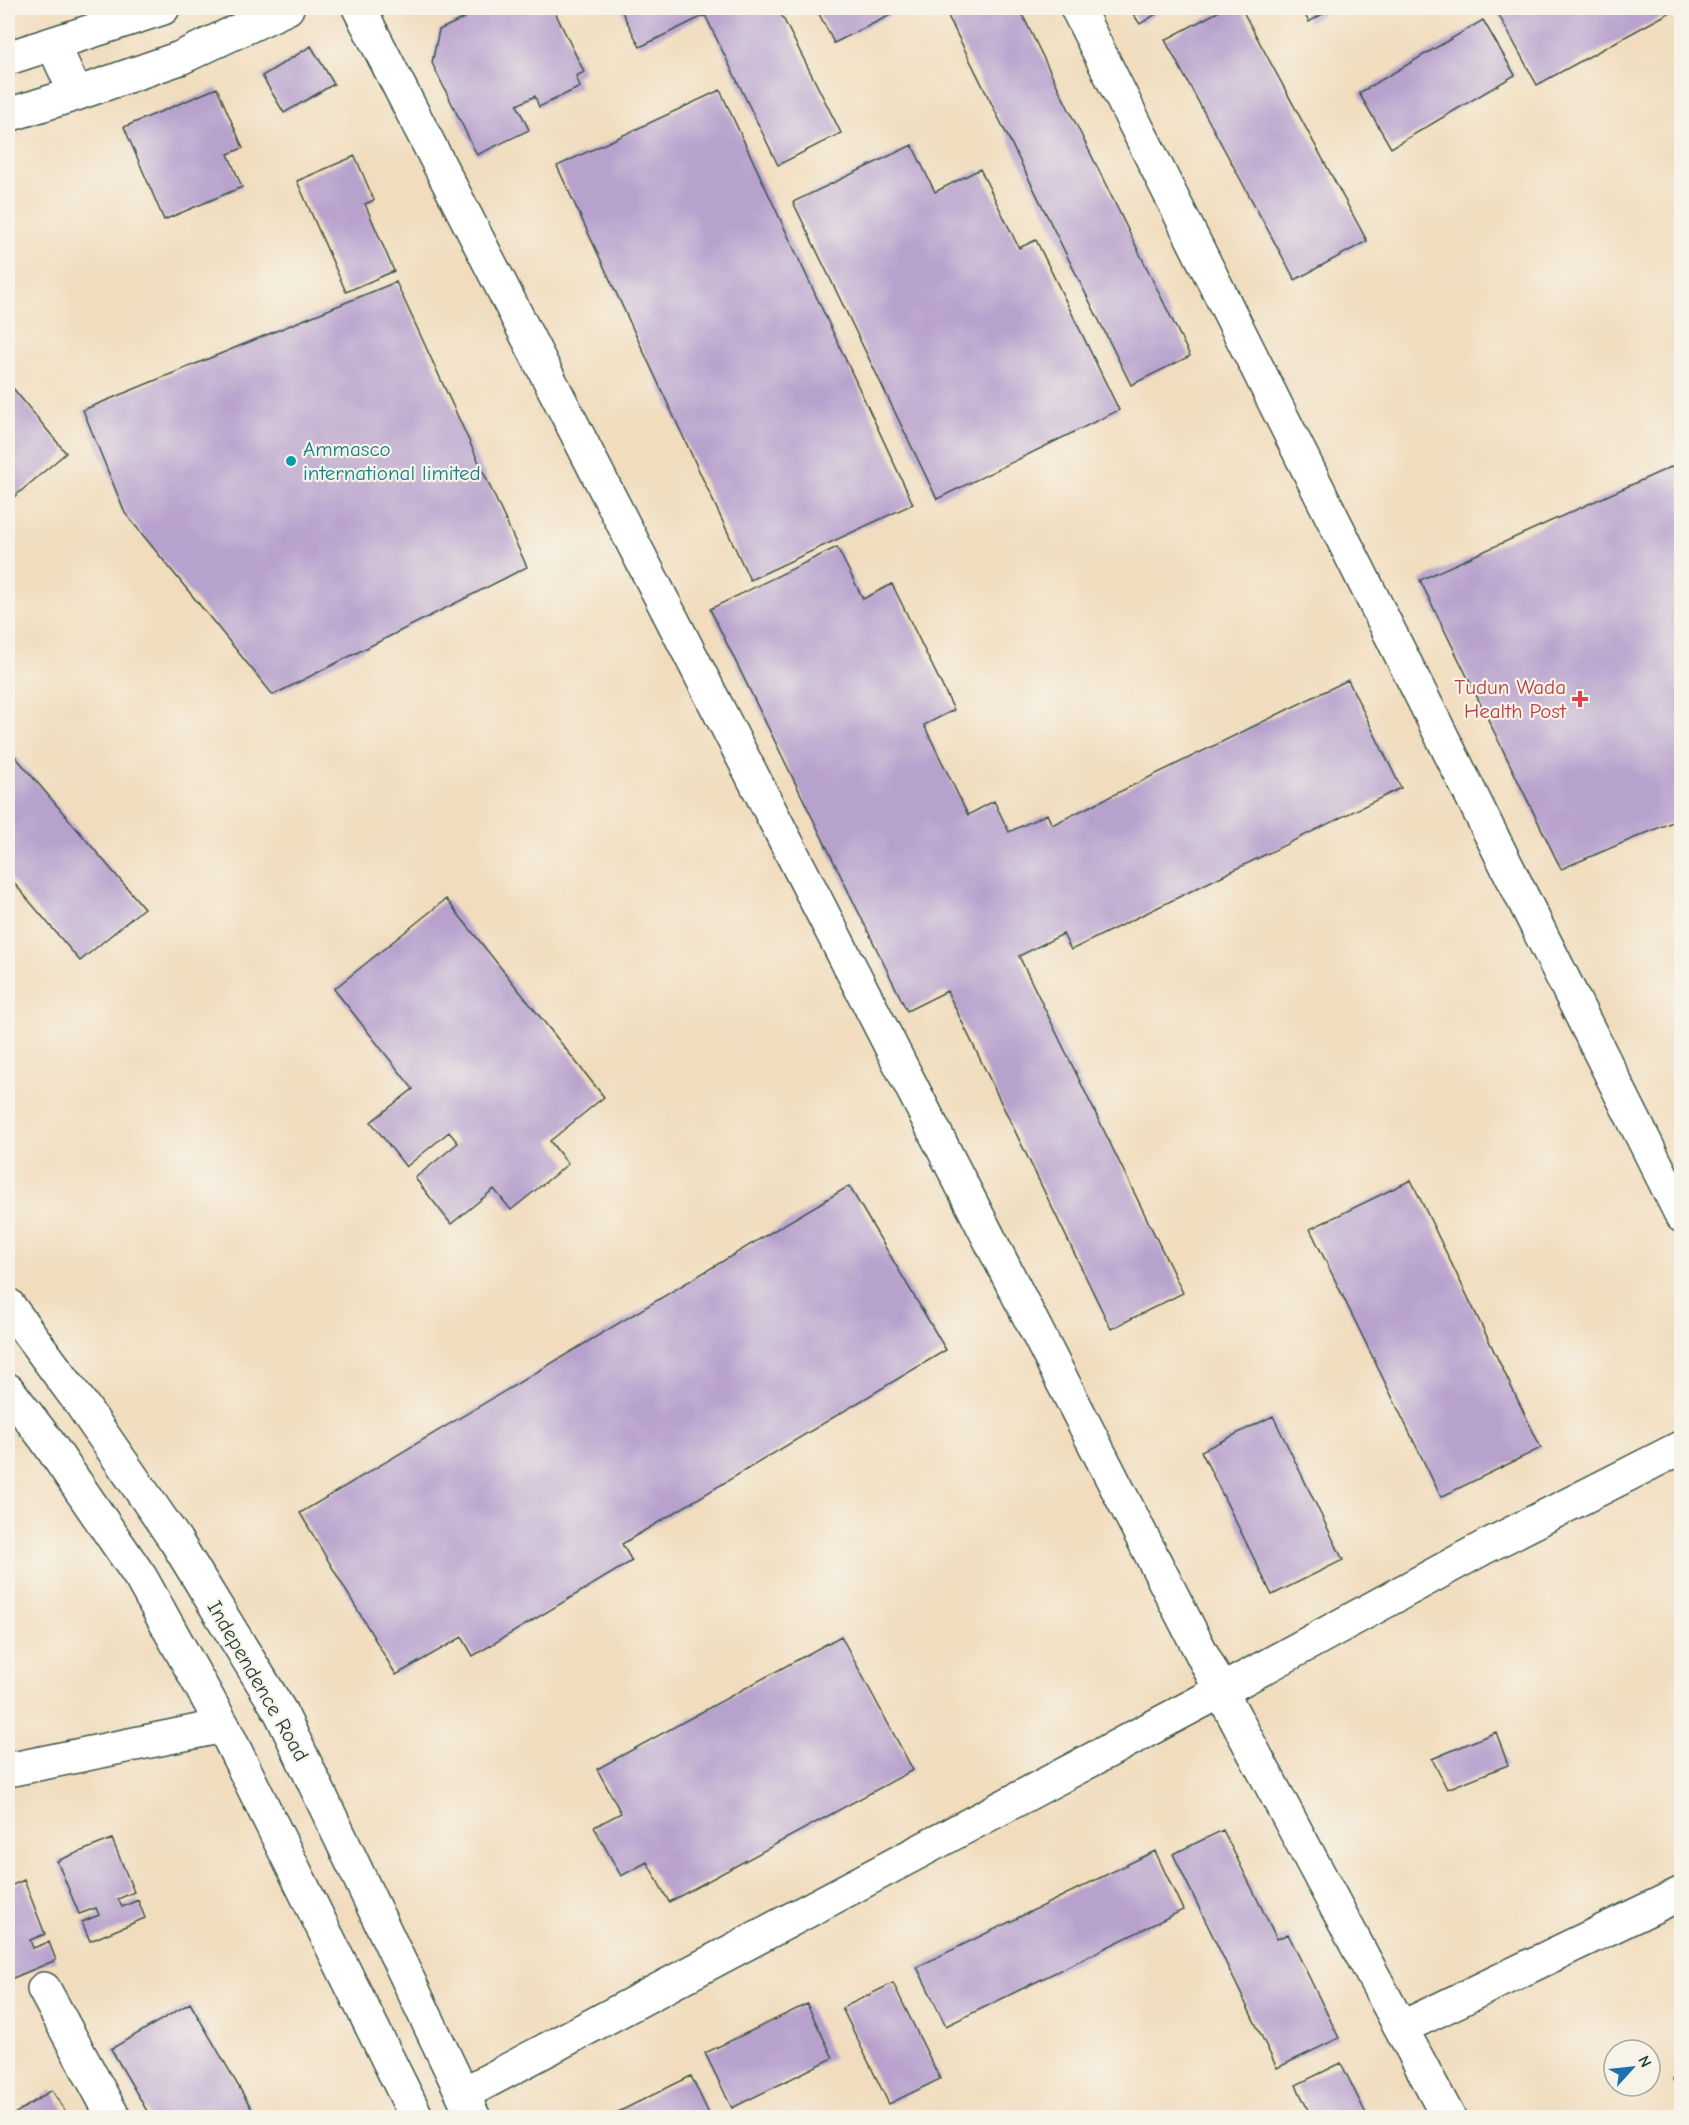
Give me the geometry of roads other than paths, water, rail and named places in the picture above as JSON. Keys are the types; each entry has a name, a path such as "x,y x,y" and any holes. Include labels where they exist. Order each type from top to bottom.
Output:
{"street":[{"path":"8,58 162,8"},
{"path":"8,115 180,58 287,8"},
{"path":"359,8 1221,1691 1449,2118"},
{"path":"1077,8 1682,1216"},
{"path":"53,44 76,94"},
{"name":"Independence Road","path":"8,1305 82,1405 176,1541 281,1713 468,2106"},
{"path":"8,1390 45,1438 141,1578 223,1726 417,2118"},
{"path":"468,2106 1485,1547 1682,1447"},
{"path":"8,1770 223,1726"},
{"path":"1401,2028 1682,1893"},
{"path":"44,1989 114,2118"}],"place":[{"name":"Ammasco international limited","path":"291,461"},
{"name":"Tudun Wada Health Post","path":"1580,699"}]}
